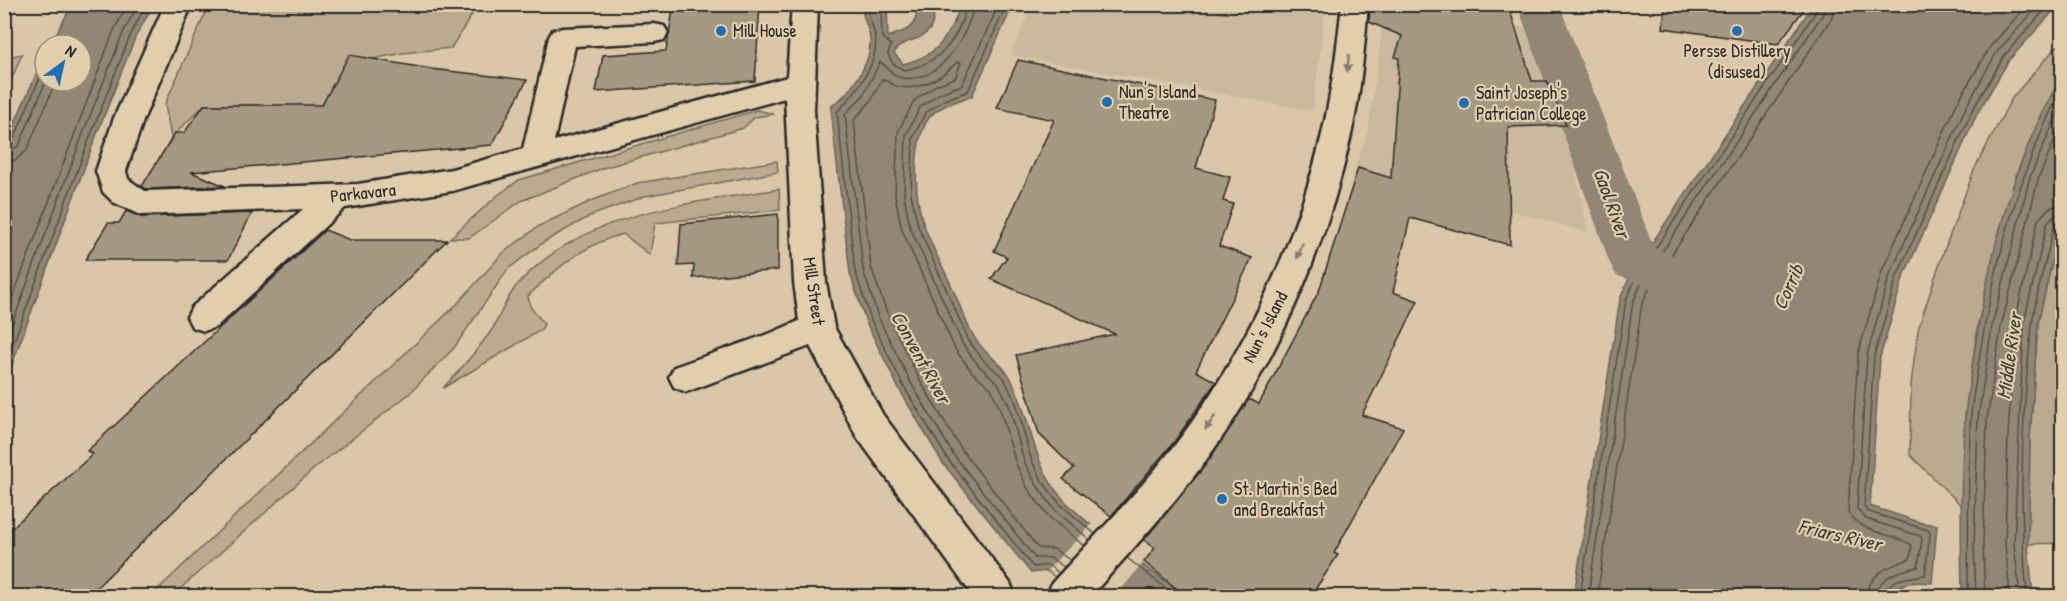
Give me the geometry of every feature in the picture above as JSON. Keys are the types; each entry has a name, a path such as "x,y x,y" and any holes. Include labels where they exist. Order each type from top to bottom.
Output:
{"street":[{"name":"Parkavara","path":"179,4 129,118 111,171 114,184 124,194 141,203 357,196 452,180 536,157 799,97"},
{"name":"Mill Street","path":"805,4 799,97 810,282 817,328 870,426 996,597"},
{"name":"Nun's Island","path":"1069,593 1178,468 1220,408 1252,354 1285,290 1308,229 1332,152 1349,63 1355,4"},
{"path":"536,157 563,37 654,33"},
{"path":"204,317 338,196"},
{"path":"687,377 783,343 817,328"}],"shaded area":[{"path":"1032,4 1326,5 1313,111 1011,55"},
{"path":"209,5 478,5 451,48 373,59 330,91 312,124 257,105 204,105 171,138 165,104"},
{"name":"Saint Joseph's Patrician College","path":"1383,7 1525,28 1566,125 1588,232 1355,168 1368,131"},
{"path":"2057,46 2062,49 2062,76 2044,109 2017,172 1978,323 1965,418 1962,506 1910,455 1911,384 1918,330 1974,170 2012,98"},
{"path":"22,54 5,95 5,58"},
{"path":"757,110 774,114 755,117 743,128 603,168 521,201 469,238 450,238 498,195 519,180"},
{"path":"777,161 778,172 645,196 590,216 544,242 508,269 454,348 409,394 315,468 172,596 151,596 457,304 503,253 539,226 591,201 637,183"},
{"path":"779,189 780,210 655,223 650,255 623,234 583,251 549,276 528,296 530,306 544,324 541,330 443,388 493,328 518,284 544,260 574,240 605,226 673,206"},
{"path":"2062,218 2062,543 2028,544 2030,437 2038,323"}],"water":[{"path":"72,5 153,5 135,38 96,136 5,379 5,145 33,81 33,93 93,93 93,33 57,33"},
{"name":"Convent River","path":"887,5 888,37 911,27 919,5 935,5 930,29 922,36 901,45 894,53 903,64 926,55 941,44 962,5 1013,5 972,96 948,104 932,114 923,130 919,142 916,171 918,201 924,225 974,337 1010,377 1023,408 1038,457 1053,487 1092,526 1185,596 1080,596 1047,571 1031,573 942,462 899,389 866,322 850,273 830,107 852,87 867,58 870,39 862,6"},
{"path":"1813,5 2059,5 2009,60 1977,114 1903,278 1880,357 1870,506 1922,523 1937,525 1932,583 1907,584 1887,596 1574,596 1620,299 1631,274"},
{"name":"Middle River","path":"2062,76 2062,218 2038,323 2030,437 2028,544 2033,596 1962,596 1963,441 1968,390 1986,287 1994,250 2016,178 2044,109"}],"pier":[{"path":"827,107 830,107 842,220 839,221"},
{"path":"1092,524 1143,563 1116,596 1080,596 1047,570"}],"building":[{"name":"Mill House","path":"674,4 760,4 755,81 596,92 603,55 666,51"},
{"path":"1370,4 1508,4 1532,81 1547,81 1566,125 1508,127 1510,245 1410,218 1393,292 1418,301 1362,415 1403,428 1334,553 1338,555 1310,597 1187,597 1144,562 1155,548 1144,540 1204,467 1249,399 1259,404 1319,291 1358,168 1391,178 1399,58 1395,57 1402,36 1369,22"},
{"name":"Persse Distillery (disused)","path":"1665,4 1808,4 1778,44 1663,28"},
{"path":"349,55 431,69 527,80 492,145 191,172 225,186 146,189 142,186 175,133 184,133 204,105 322,105"},
{"path":"1018,60 1215,100 1196,168 1230,177 1223,201 1233,204 1219,246 1252,258 1196,371 1216,382 1174,442 1111,516 1063,479 1074,468 1039,434 1016,355 1115,334 991,279 1007,257 994,251 1054,120 997,108"},
{"path":"126,211 141,217 252,213 228,260 85,260 108,223 119,223"},
{"path":"778,214 778,270 693,278 694,265 678,266 681,224"},
{"path":"325,230 350,240 447,240 87,597 4,597 4,535 93,454 87,451"}],"waterway":[{"name":"Gaol River","path":"1538,4 1634,261 1703,287"}],"place":[{"name":"Mill House","path":"721,31"},
{"name":"Persse Distillery (disused)","path":"1737,31"},
{"name":"Nun's Island Theatre","path":"1107,102"},
{"name":"Saint Joseph's Patrician College","path":"1464,103"},
{"name":"St. Martin's Bed and Breakfast","path":"1222,499"}],"water label":[{"name":"Corrib","path":"1788,287"},
{"name":"Friars River","path":"1840,535"}]}
